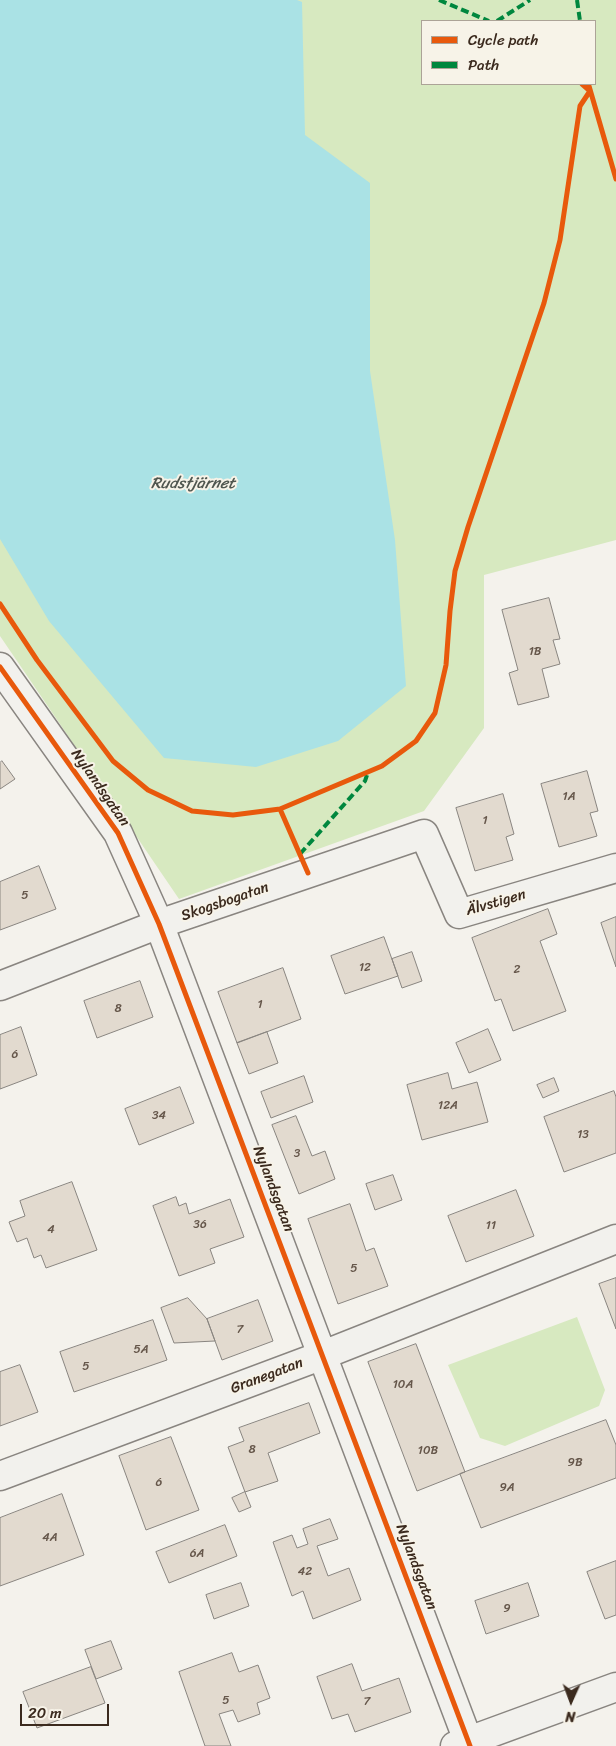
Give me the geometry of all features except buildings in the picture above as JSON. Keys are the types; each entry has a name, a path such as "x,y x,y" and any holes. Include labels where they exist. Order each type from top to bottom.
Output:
{"street":[{"name":"Nylandsgatan","path":"0,667 118,832 159,924 323,1355 464,1744"},
{"name":"Skogsbogatan","path":"0,986 159,924 424,834"},
{"name":"Älvstigen","path":"424,834 459,914 616,868"},
{"name":"Granegatan","path":"0,1476 323,1355 616,1239"},
{"path":"464,1744 616,1687"}],"green space":[{"path":"0,0 616,0 616,540 484,575 484,728 424,811 179,899 0,636"},
{"path":"577,1317 605,1390 599,1406 505,1446 480,1438 448,1365"}],"water":[{"name":"Rudstjärnet","path":"0,0 297,0 302,2 305,135 370,183 370,371 395,540 406,686 338,741 256,767 164,758 49,621 0,539"}],"marked path":[{"path":"439,0 487,20"},
{"path":"499,20 530,0"},
{"path":"577,0 580,20"},
{"path":"300,854 365,781 368,772"}],"cycle path":[{"path":"0,604 37,660 113,761 148,790 192,811 233,815 280,809 382,766 416,741 435,713 446,665 455,571 468,527 544,303 560,240 580,106 590,91 583,85"},
{"path":"589,86 616,179"},
{"path":"0,667 118,833 159,924 470,1746"},
{"path":"280,809 308,873"}]}
